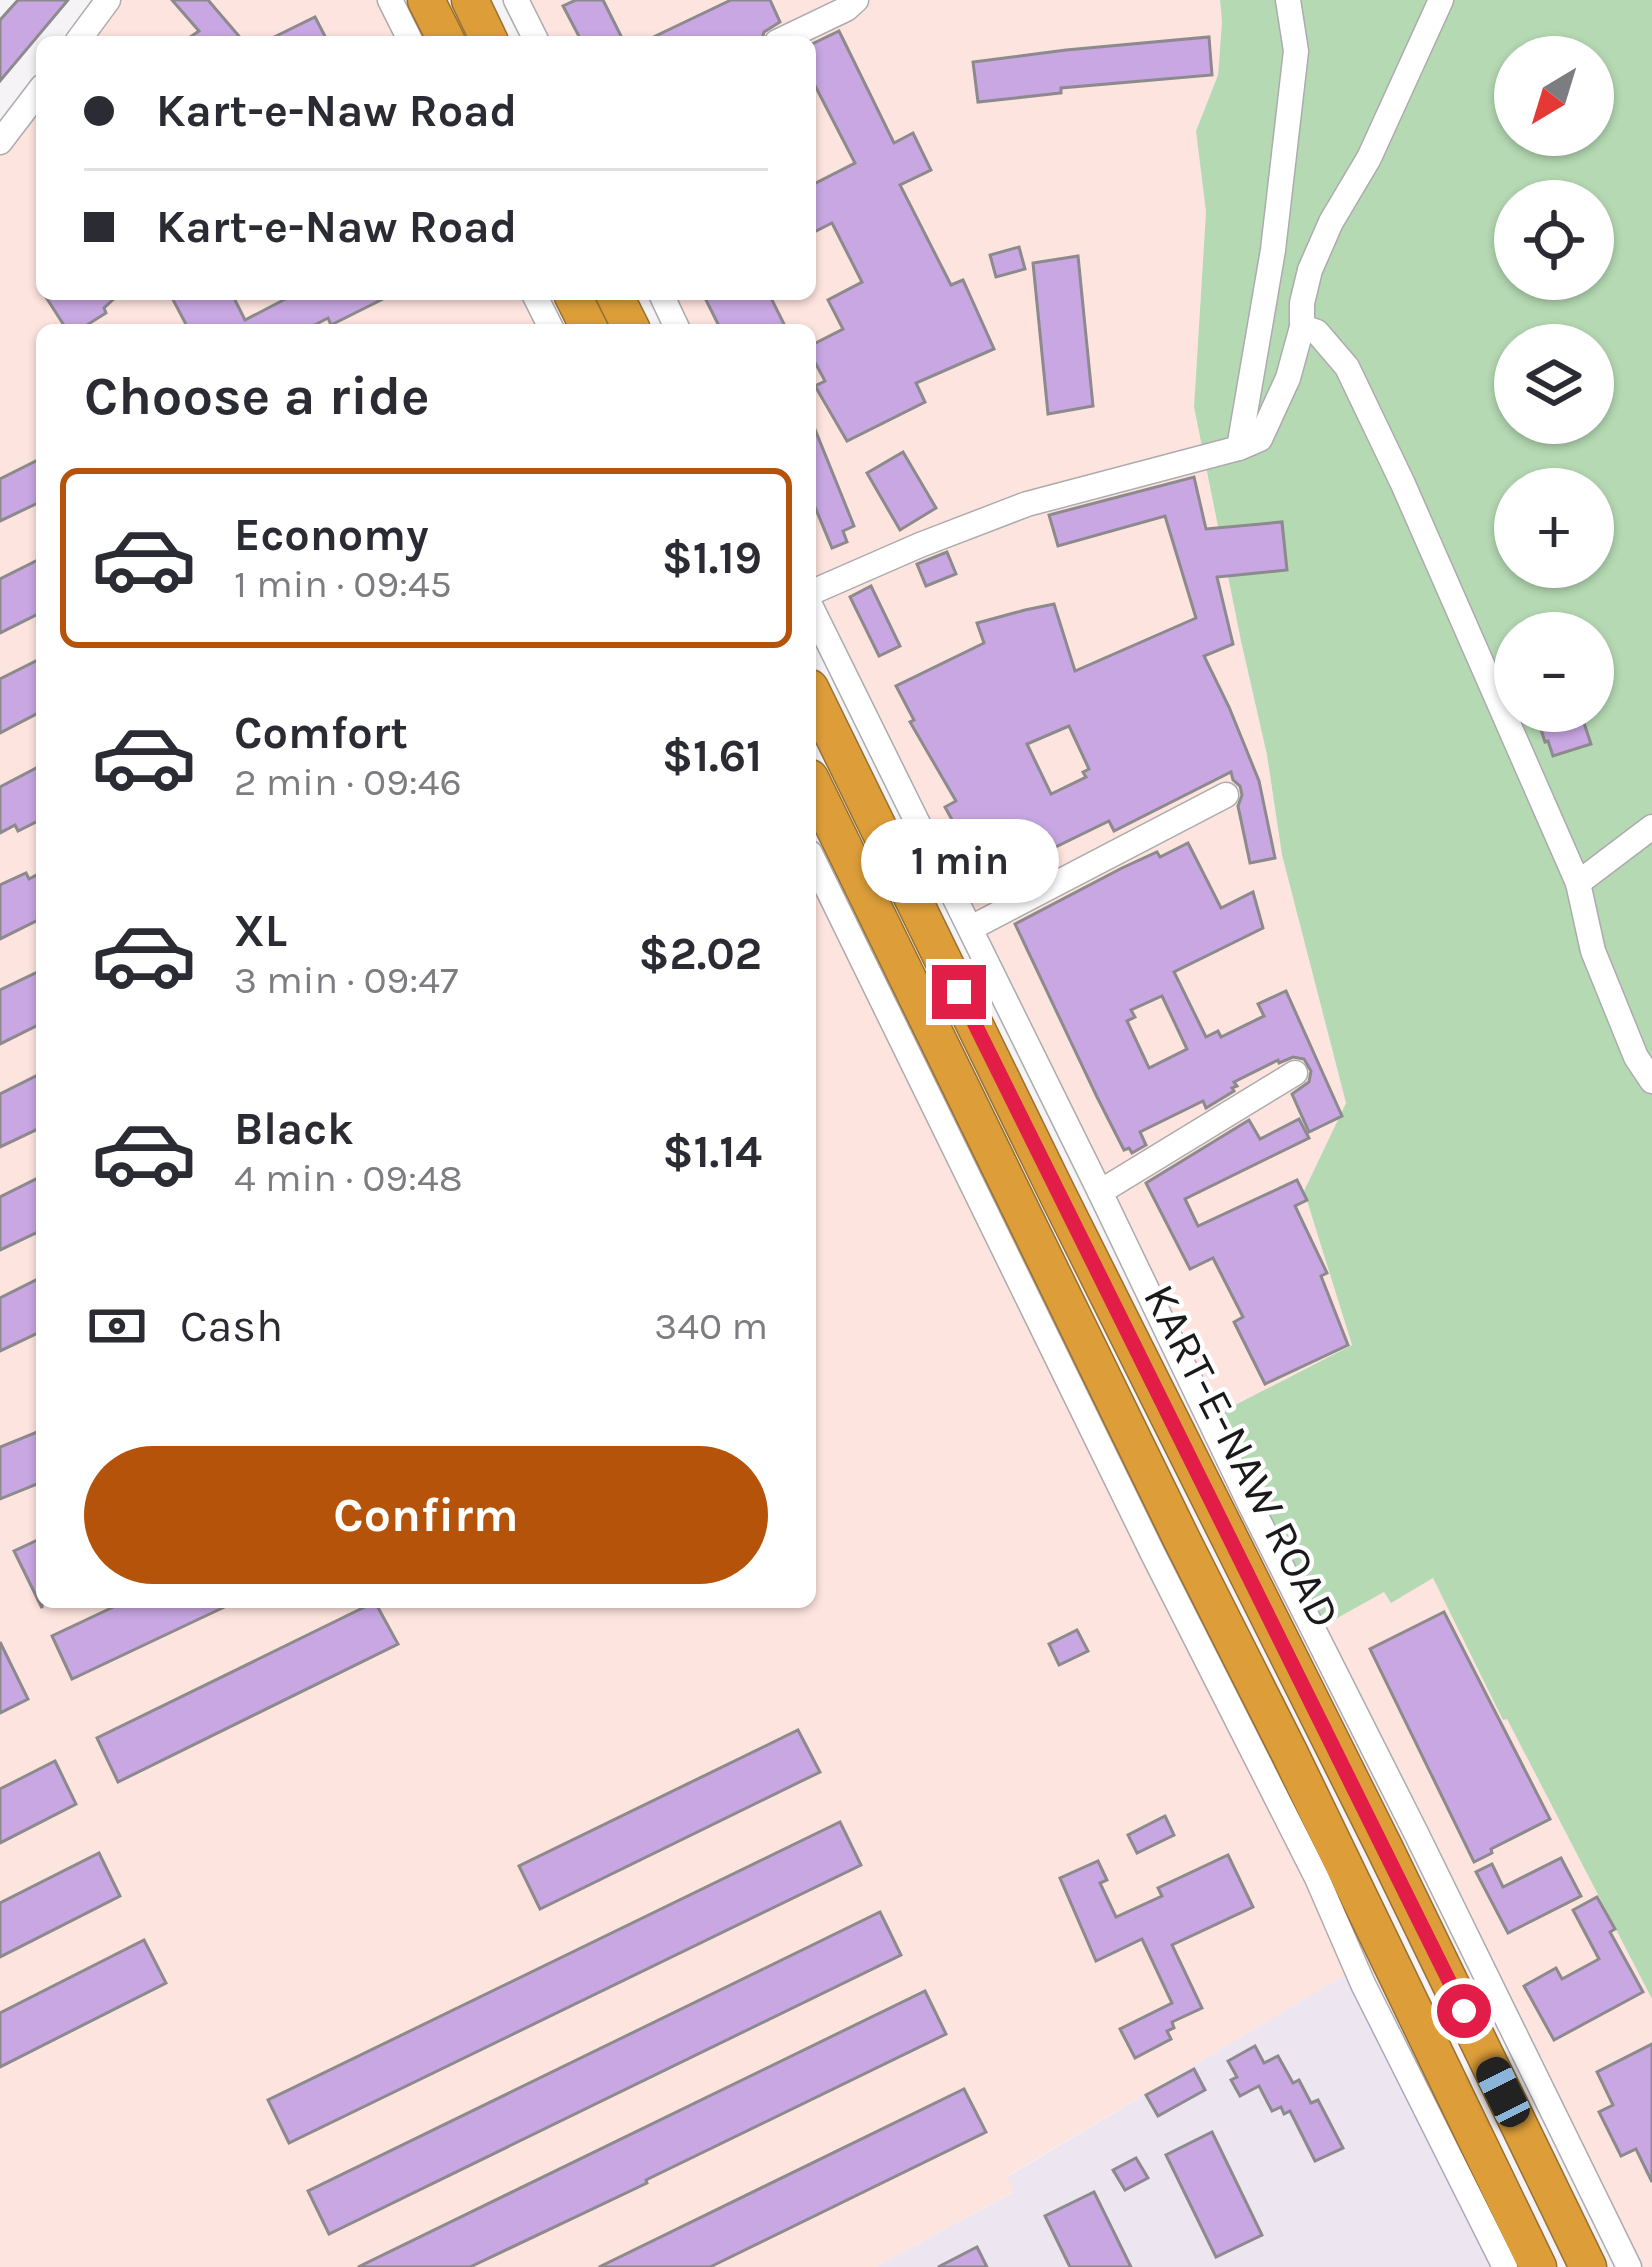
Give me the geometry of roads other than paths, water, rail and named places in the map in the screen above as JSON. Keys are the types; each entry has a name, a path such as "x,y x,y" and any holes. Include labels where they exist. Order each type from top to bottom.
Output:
{"highway":[{"path":"426,0 444,36"},
{"path":"470,0 487,36"},
{"name":"KART-E-NAW ROAD","path":"816,700 1588,2267"},
{"path":"816,790 1538,2267"},
{"path":"1289,1752 1325,1730"}],"street":[{"path":"390,0 408,36"},
{"path":"516,0 534,36"},
{"path":"1239,448 1274,250 1294,74 1296,52 1288,0"},
{"path":"816,590 1027,504 1260,439 1288,378 1302,328 1310,270 1331,222 1369,158 1441,0"},
{"path":"788,36 848,3"},
{"path":"80,36 94,6"},
{"path":"0,140 36,95"},
{"path":"1302,328 1317,332 1347,367 1402,484 1578,883 1592,952 1636,1057 1652,1081"},
{"path":"816,617 1629,2267"},
{"path":"970,928 1226,795"},
{"path":"1578,883 1652,827"},
{"path":"816,866 1505,2267"},
{"path":"1100,1192 1295,1073"}]}
